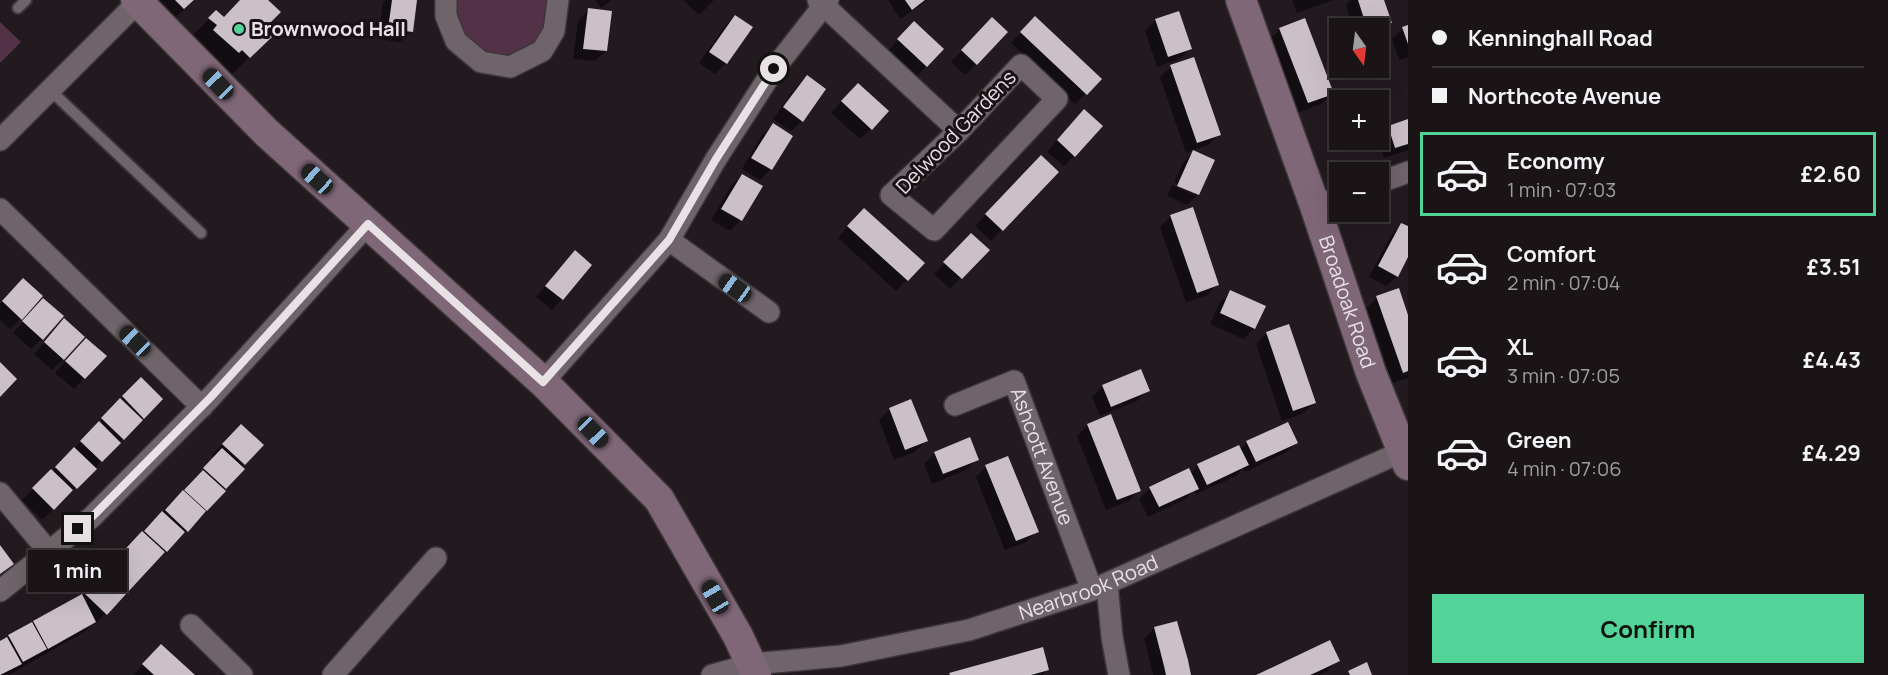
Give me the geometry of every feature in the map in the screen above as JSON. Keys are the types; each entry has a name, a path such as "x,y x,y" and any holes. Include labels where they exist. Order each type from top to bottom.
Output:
{"street":[{"path":"446,0 446,16 456,41 481,62 510,68 542,51 554,31 558,0"},
{"name":"Broadoak Road","path":"1241,0 1327,201 1371,374 1406,455"},
{"path":"0,140 137,1 267,133 543,382 659,499 754,669"},
{"path":"543,382 669,240 716,159 774,69 823,2 959,131"},
{"name":"Delwood Gardens","path":"1021,65 1057,99 934,230 891,195 959,131 1021,65"},
{"path":"1389,179 1408,172"},
{"path":"0,209 202,407"},
{"path":"0,591 92,517 202,407 368,224"},
{"path":"669,240 769,312"},
{"name":"Ashcott Avenue","path":"955,405 1014,381 1100,587"},
{"name":"Nearbrook Road","path":"712,675 841,656 969,630 1100,587 1406,455"},
{"path":"0,493 49,552"},
{"path":"333,675 436,558"},
{"path":"1100,587 1119,675"},
{"path":"191,625 242,675"}],"lane":[{"path":"50,90 201,233"}],"shaded area":[{"path":"446,0 558,0 554,31 510,67 456,41"},
{"path":"0,22 21,42 0,63"}],"building":[{"path":"175,0 194,0 184,9"},
{"name":"Brownwood Hall","path":"240,0 268,0 281,12 264,29 272,37 250,58 242,50 239,53 213,30 217,25 208,18 216,10 224,17"},
{"path":"392,0 417,0 413,32 388,29"},
{"path":"905,0 925,0 912,10"},
{"path":"1358,0 1384,0 1392,23 1389,24 1389,18 1364,18"},
{"path":"588,8 612,11 607,51 583,49"},
{"path":"1179,11 1192,49 1168,57 1155,19"},
{"path":"735,15 753,27 727,64 709,52"},
{"path":"1035,16 1102,79 1087,95 1020,32"},
{"path":"992,17 1008,32 977,65 961,50"},
{"path":"1305,18 1332,90 1329,90 1329,96 1308,103 1279,28"},
{"path":"914,21 944,49 927,67 897,39"},
{"path":"1408,25 1408,44 1402,27"},
{"path":"1194,57 1221,135 1197,143 1170,65"},
{"path":"807,75 826,89 803,122 783,107"},
{"path":"858,83 889,111 872,130 841,101"},
{"path":"1084,109 1103,126 1075,157 1057,140"},
{"path":"1408,119 1408,144 1395,148 1389,126"},
{"path":"773,123 793,136 772,170 751,158"},
{"path":"1193,150 1215,160 1199,195 1177,186"},
{"path":"1041,155 1059,172 1003,231 985,214"},
{"path":"742,174 763,186 742,221 721,209"},
{"path":"1193,207 1219,285 1197,293 1170,215"},
{"path":"864,208 925,263 908,281 847,226"},
{"path":"1401,223 1408,226 1408,257 1398,277 1378,266"},
{"path":"971,233 990,250 962,279 943,262"},
{"path":"575,250 592,265 563,300 545,286"},
{"path":"23,278 43,296 22,320 2,301"},
{"path":"1399,288 1408,315 1408,371 1403,373 1376,296"},
{"path":"1230,290 1266,306 1255,329 1220,313"},
{"path":"43,298 64,316 43,340 22,321"},
{"path":"64,318 85,337 64,360 44,342"},
{"path":"1289,324 1316,403 1293,411 1266,332"},
{"path":"86,338 107,356 85,379 65,361"},
{"path":"0,362 17,379 0,397"},
{"path":"1141,369 1150,391 1111,407 1102,385"},
{"path":"141,377 163,399 144,419 122,396"},
{"path":"120,398 143,420 124,440 101,418"},
{"path":"911,399 928,441 905,450 889,408"},
{"path":"1111,414 1141,491 1117,500 1087,424"},
{"path":"99,421 121,443 102,462 80,441"},
{"path":"1288,422 1298,443 1256,462 1246,441"},
{"path":"241,424 264,445 245,465 222,444"},
{"path":"970,437 979,460 943,474 934,452"},
{"path":"1239,445 1249,465 1207,485 1197,464"},
{"path":"74,447 97,469 77,489 55,467"},
{"path":"222,448 245,469 226,489 203,468"},
{"path":"1008,456 1039,532 1016,541 985,465"},
{"path":"1189,468 1199,489 1159,507 1149,487"},
{"path":"51,469 73,490 54,510 32,488"},
{"path":"203,470 226,491 207,511 184,490"},
{"path":"183,490 206,511 188,532 165,510"},
{"path":"162,511 185,532 167,552 144,531"},
{"path":"142,531 165,552 127,593 104,572"},
{"path":"0,545 14,564 0,574"},
{"path":"103,573 126,594 107,615 84,593"},
{"path":"82,594 96,622 48,649 33,621"},
{"path":"1177,621 1191,675 1166,675 1154,627"},
{"path":"32,622 47,649 23,662 8,635"},
{"path":"7,637 22,664 0,675 0,641"},
{"path":"1330,640 1340,661 1319,671 1310,675 1256,675"},
{"path":"161,644 195,675 154,675 142,664"},
{"path":"1043,647 1049,670 1031,675 950,675 949,673"},
{"path":"1367,662 1372,675 1350,675 1348,671"}],"place":[{"name":"Brownwood Hall","path":"239,29"}],"route":[{"path":"78,529 210,398 368,224 543,382 669,240 716,159 774,69"}]}
